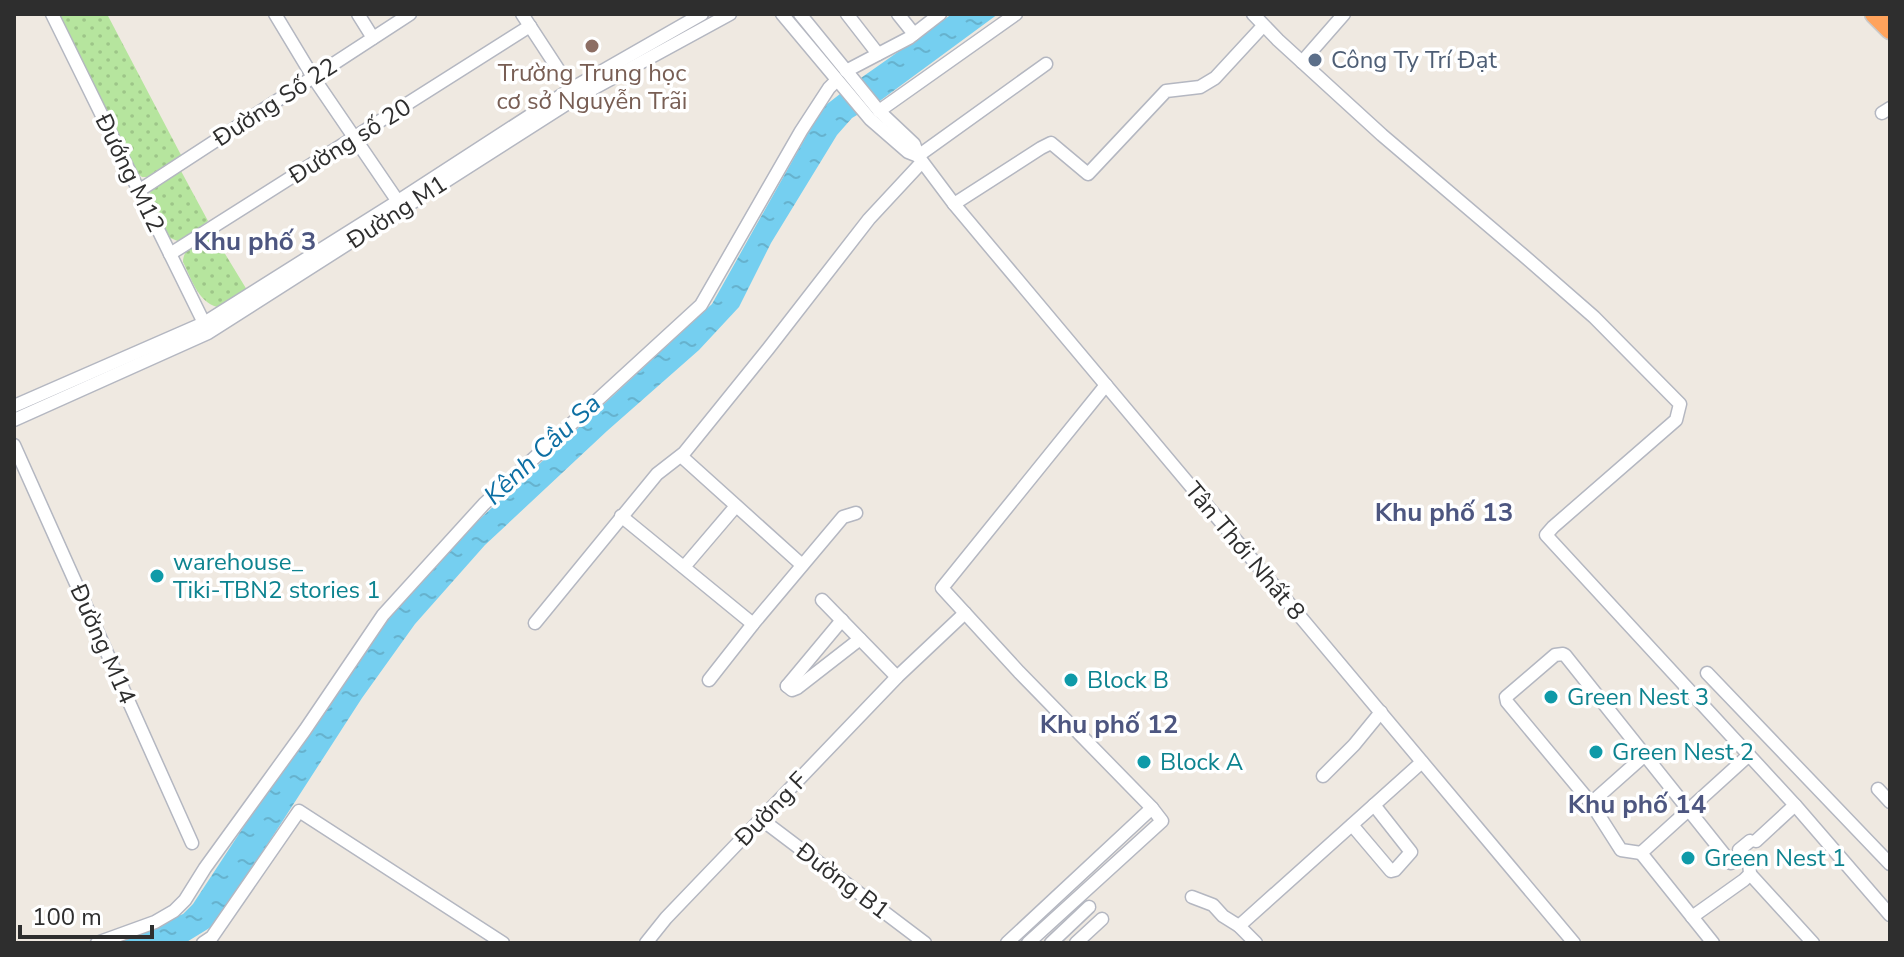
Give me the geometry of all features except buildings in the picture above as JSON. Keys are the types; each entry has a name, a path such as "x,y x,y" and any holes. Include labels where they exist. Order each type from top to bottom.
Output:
{"highway":[{"path":"1874,14 1890,30"}],"street":[{"name":"Đướng M12","path":"52,14 206,328"},
{"path":"275,14 313,77 400,205"},
{"path":"358,14 373,38"},
{"name":"Đường Số 22","path":"140,190 410,14"},
{"path":"522,14 574,93"},
{"name":"Đường M1","path":"14,420 206,328 702,14"},
{"name":"Đường M1","path":"574,93 730,14"},
{"path":"782,14 836,81 874,115"},
{"path":"800,14 846,71 874,115"},
{"path":"847,14 878,54"},
{"path":"898,14 914,34"},
{"path":"846,71 914,34 940,14"},
{"path":"874,115 1016,14"},
{"path":"1253,14 1382,135 1594,317 1680,404 1676,420 1546,535 1795,805 1890,915"},
{"path":"1302,62 1344,14"},
{"name":"Đường số 20","path":"170,254 530,26"},
{"path":"954,204 1051,143 1088,174 1166,91 1200,87 1215,78 1263,26"},
{"path":"535,623 657,474 681,456 920,159 1046,64"},
{"path":"97,943 155,922 185,900 383,615 484,504 701,305 801,131 836,81"},
{"name":"Tân Thới Nhất 8","path":"874,115 914,144 920,159 954,204 1574,943"},
{"name":"Đường M1","path":"14,406 206,328"},
{"path":"1028,943 1162,821 942,588 1106,385"},
{"name":"Đường M14","path":"14,445 192,843"},
{"path":"681,456 802,565"},
{"path":"684,567 736,506"},
{"path":"709,680 843,517 856,513"},
{"path":"621,516 753,624"},
{"path":"822,600 897,677"},
{"name":"Đường F","path":"646,943 666,918 897,677 965,613"},
{"path":"842,620 787,686 792,690 797,688 860,639"},
{"path":"1706,940 1692,917 1641,853 1621,850 1591,803 1506,697 1555,655 1563,654 1731,863"},
{"path":"1707,673 1890,864"},
{"path":"1323,776 1381,712"},
{"path":"1591,803 1645,755"},
{"path":"1641,853 1749,755"},
{"path":"1239,926 1422,762"},
{"path":"1878,789 1890,802"},
{"path":"1352,825 1391,871 1395,870 1411,852 1374,805"},
{"path":"1795,805 1739,850 1749,861 1750,874 1813,943"},
{"path":"1007,943 1152,808"},
{"path":"203,943 212,937 299,811 503,943"},
{"name":"Đường B1","path":"761,819 925,943"},
{"path":"1692,917 1750,874"},
{"path":"1192,897 1213,905 1256,943"},
{"path":"1051,943 1089,907"},
{"path":"1076,943 1102,919"}],"green space":[{"path":"58,14 107,14 181,155 147,177 137,173"},
{"path":"181,171 208,221 180,242 168,237 149,195"},
{"path":"213,234 247,290 217,307 200,295 183,262 189,248"}],"water":[{"path":"952,14 998,14 852,118 837,135 771,243 739,307 699,350 485,545 415,624 362,698 216,924 185,943 114,943 183,914 193,904 273,782 391,615 455,542 712,304 822,108"}],"place":[{"name":"Trường Trung học cơ sở Nguyễn Trãi","path":"592,46"},
{"name":"Công Ty Trí Đạt","path":"1315,60"},
{"name":"warehouse_ Tiki-TBN2 stories 1","path":"157,576"},
{"name":"Block B","path":"1071,680"},
{"name":"Green Nest 3","path":"1551,697"},
{"name":"Green Nest 2","path":"1596,752"},
{"name":"Block A","path":"1144,762"},
{"name":"Green Nest 1","path":"1688,858"}],"district":[{"name":"Khu phố 3","path":"255,241"},
{"name":"Khu phố 13","path":"1444,512"},
{"name":"Khu phố 12","path":"1109,724"},
{"name":"Khu phố 14","path":"1637,804"}],"water label":[{"name":"Kênh Cầu Sa","path":"542,449"}]}
